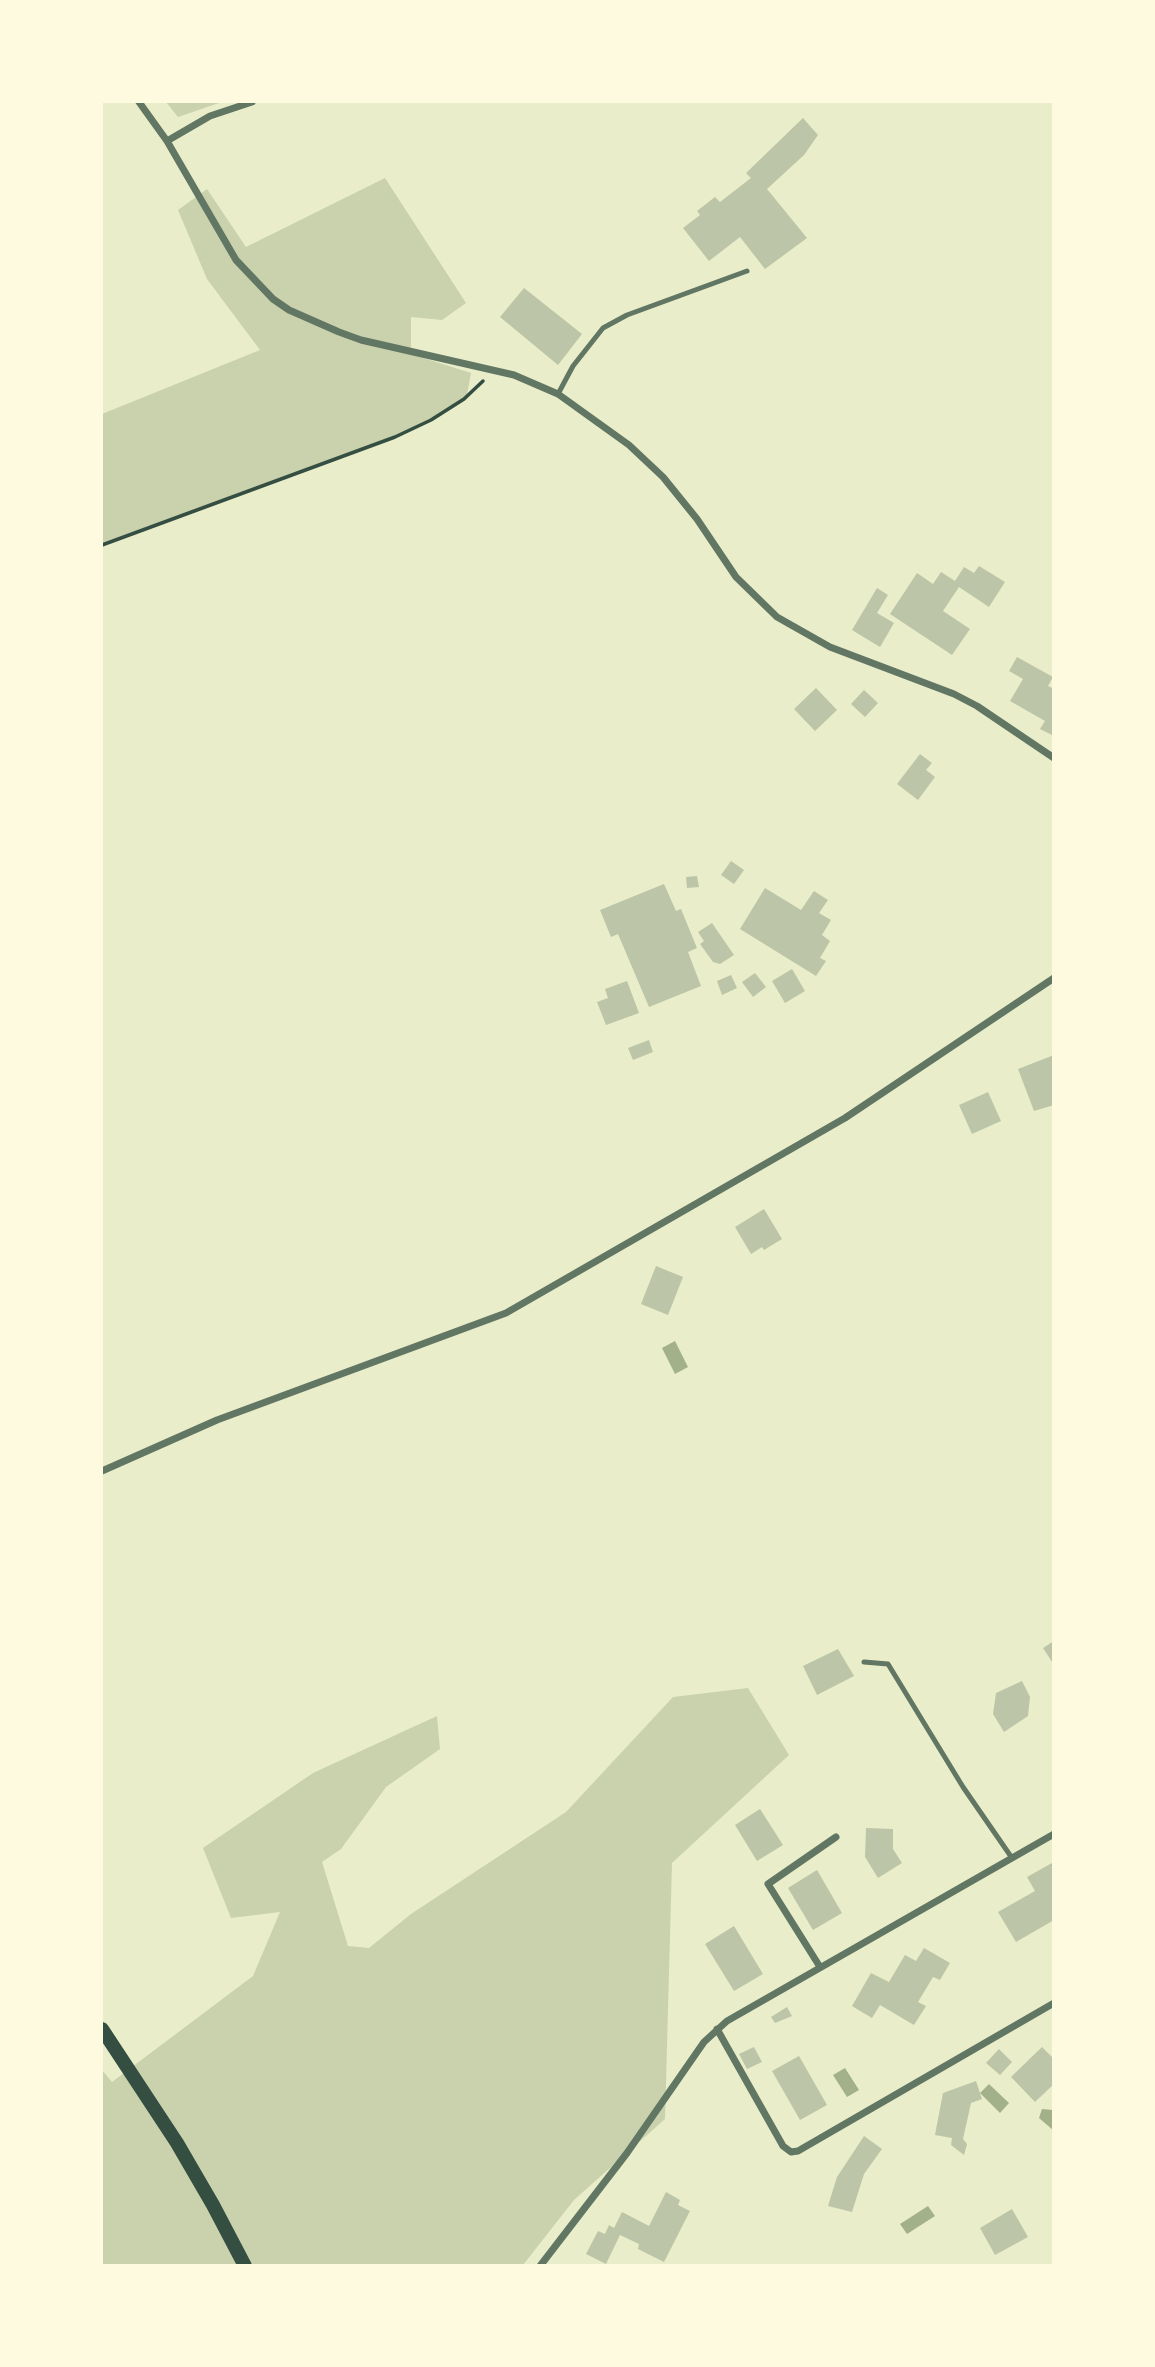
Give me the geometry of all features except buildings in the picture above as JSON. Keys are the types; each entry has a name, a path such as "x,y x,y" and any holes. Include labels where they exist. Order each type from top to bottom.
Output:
{"main road":[{"path":"102,2029 177,2143 245,2266"}],"street":[{"path":"139,102 167,141 236,260 261,289 289,310 314,323 361,340 493,369 558,394 629,445 655,469 697,519 736,576 777,617 830,647 954,694 977,706 1054,758"},
{"path":"167,141 210,116 252,102"},
{"path":"102,1471 217,1420 506,1313 845,1118 1054,978"},
{"path":"540,2266 626,2153 704,2042 717,2029 1054,1834"},
{"path":"820,1967 768,1884 836,1838"},
{"path":"717,2029 783,2146 791,2152 799,2151 1054,2003"}],"lane":[{"path":"558,394 573,366 603,328 627,315 747,271"},
{"path":"864,1662 888,1664 963,1787 1012,1858"}],"path":[{"path":"102,545 395,437 464,400 493,369"}],"shaded area":[{"path":"166,102 222,102 178,117"},
{"path":"385,178 466,303 442,320 411,317 411,354 471,373 466,400 402,433 102,543 102,414 260,350 207,279 178,210 207,189 246,247"},
{"path":"675,1341 688,1367 675,1374 662,1348"},
{"path":"748,1688 789,1755 672,1863 665,2119 574,2200 523,2265 102,2265 102,2070 112,2082 253,1976 280,1912 231,1918 203,1848 313,1773 437,1716 440,1749 386,1787 341,1849 322,1862 348,1946 369,1948 411,1914 566,1812 673,1697"},
{"path":"845,2068 859,2090 847,2097 833,2075"},
{"path":"989,2084 1009,2103 1000,2113 980,2093"},
{"path":"1042,2109 1053,2110 1053,2130 1039,2118"},
{"path":"928,2206 935,2216 907,2234 900,2224"}]}
